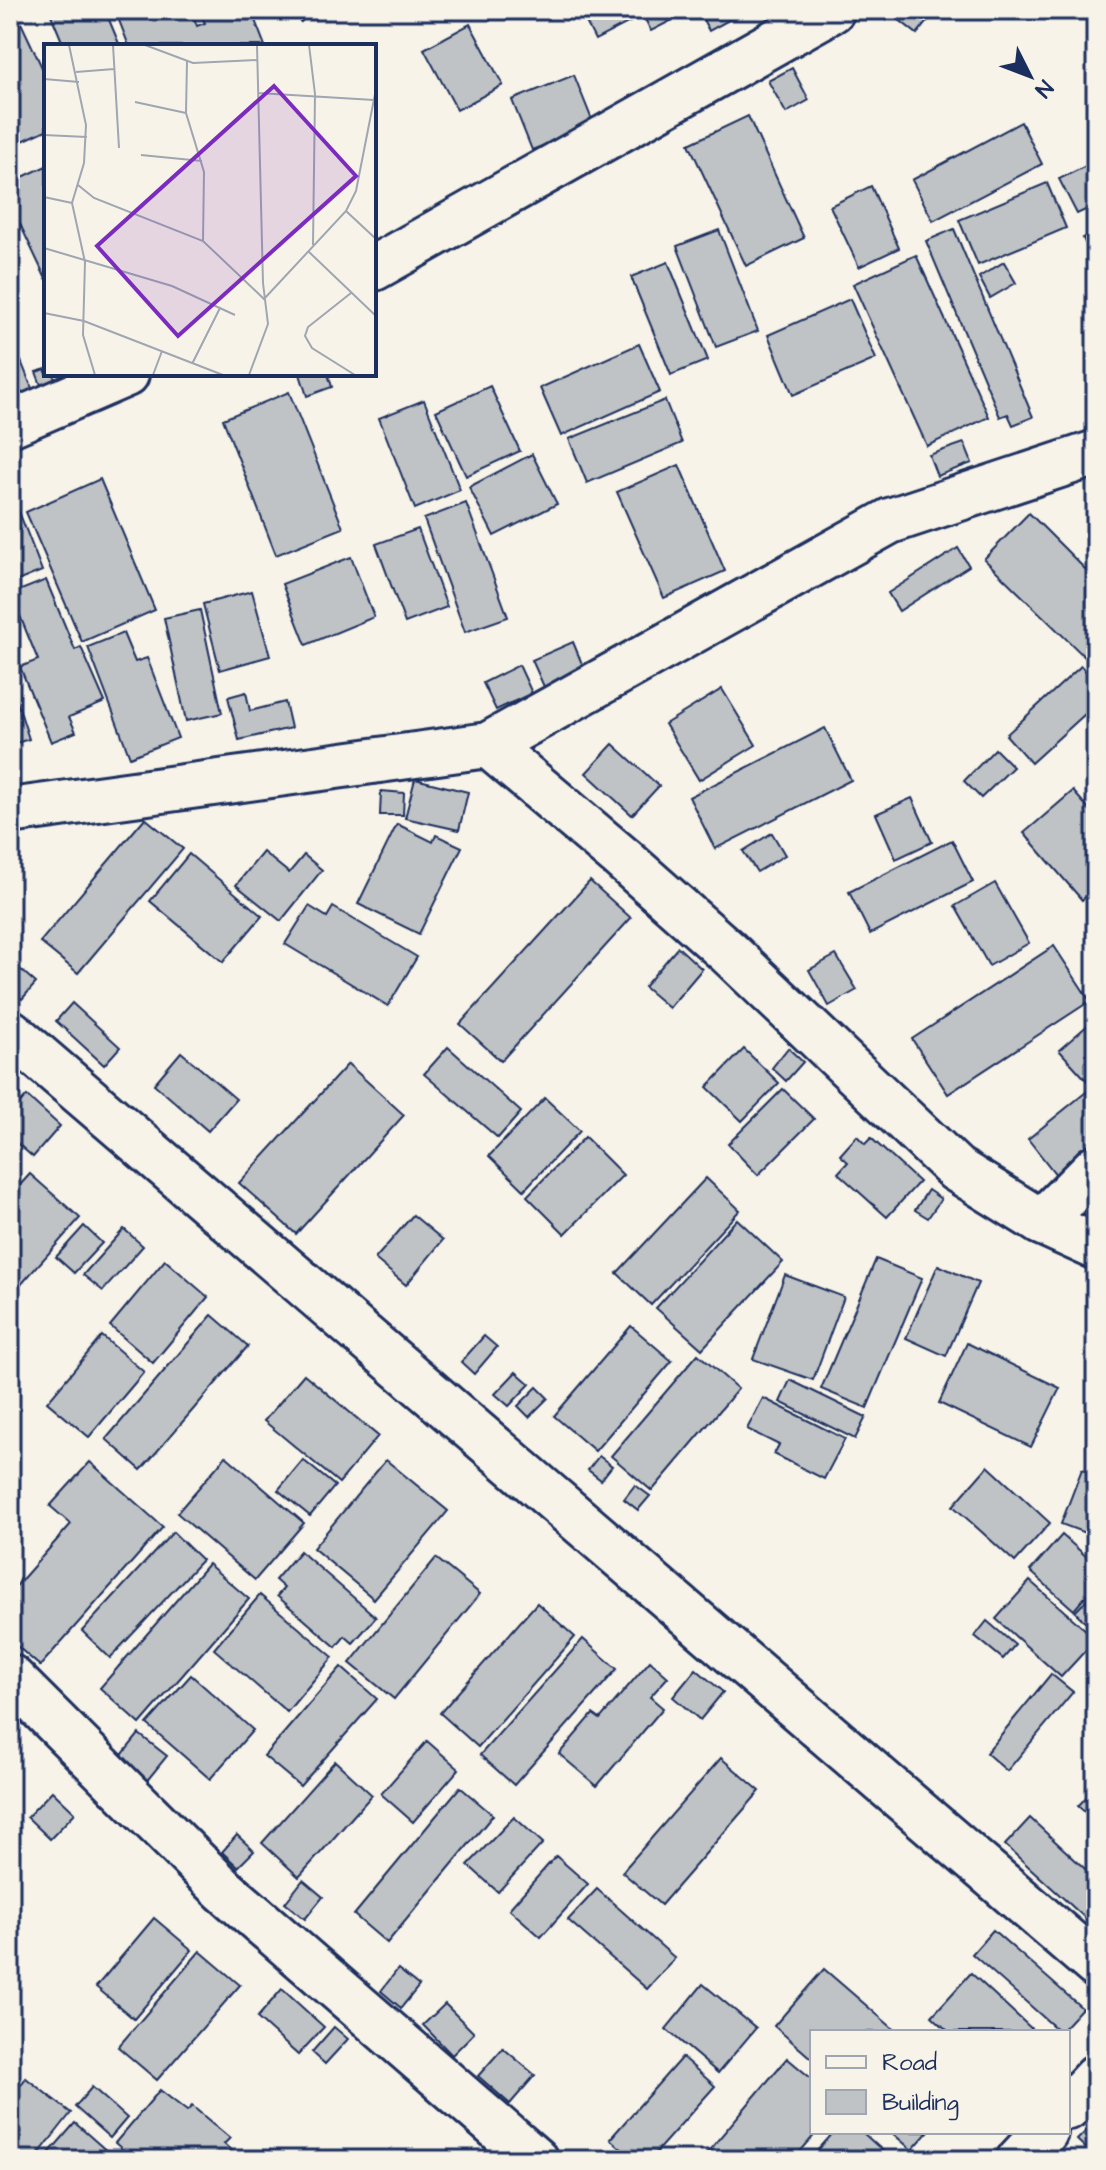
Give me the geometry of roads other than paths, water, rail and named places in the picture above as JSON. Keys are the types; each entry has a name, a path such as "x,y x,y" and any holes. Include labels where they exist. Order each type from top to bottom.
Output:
{"street":[{"path":"376,267 832,10"},
{"path":"10,424 121,376"},
{"path":"10,811 488,745 890,521 1096,453"},
{"path":"488,745 728,952 956,1169 1041,1222 1096,1247"},
{"path":"10,1032 1096,1965"},
{"path":"1041,1222 1096,1167"},
{"path":"10,1677 224,1890 535,2160"},
{"path":"1070,2105 1096,2077"},
{"path":"1019,2160 1043,2134"}]}
